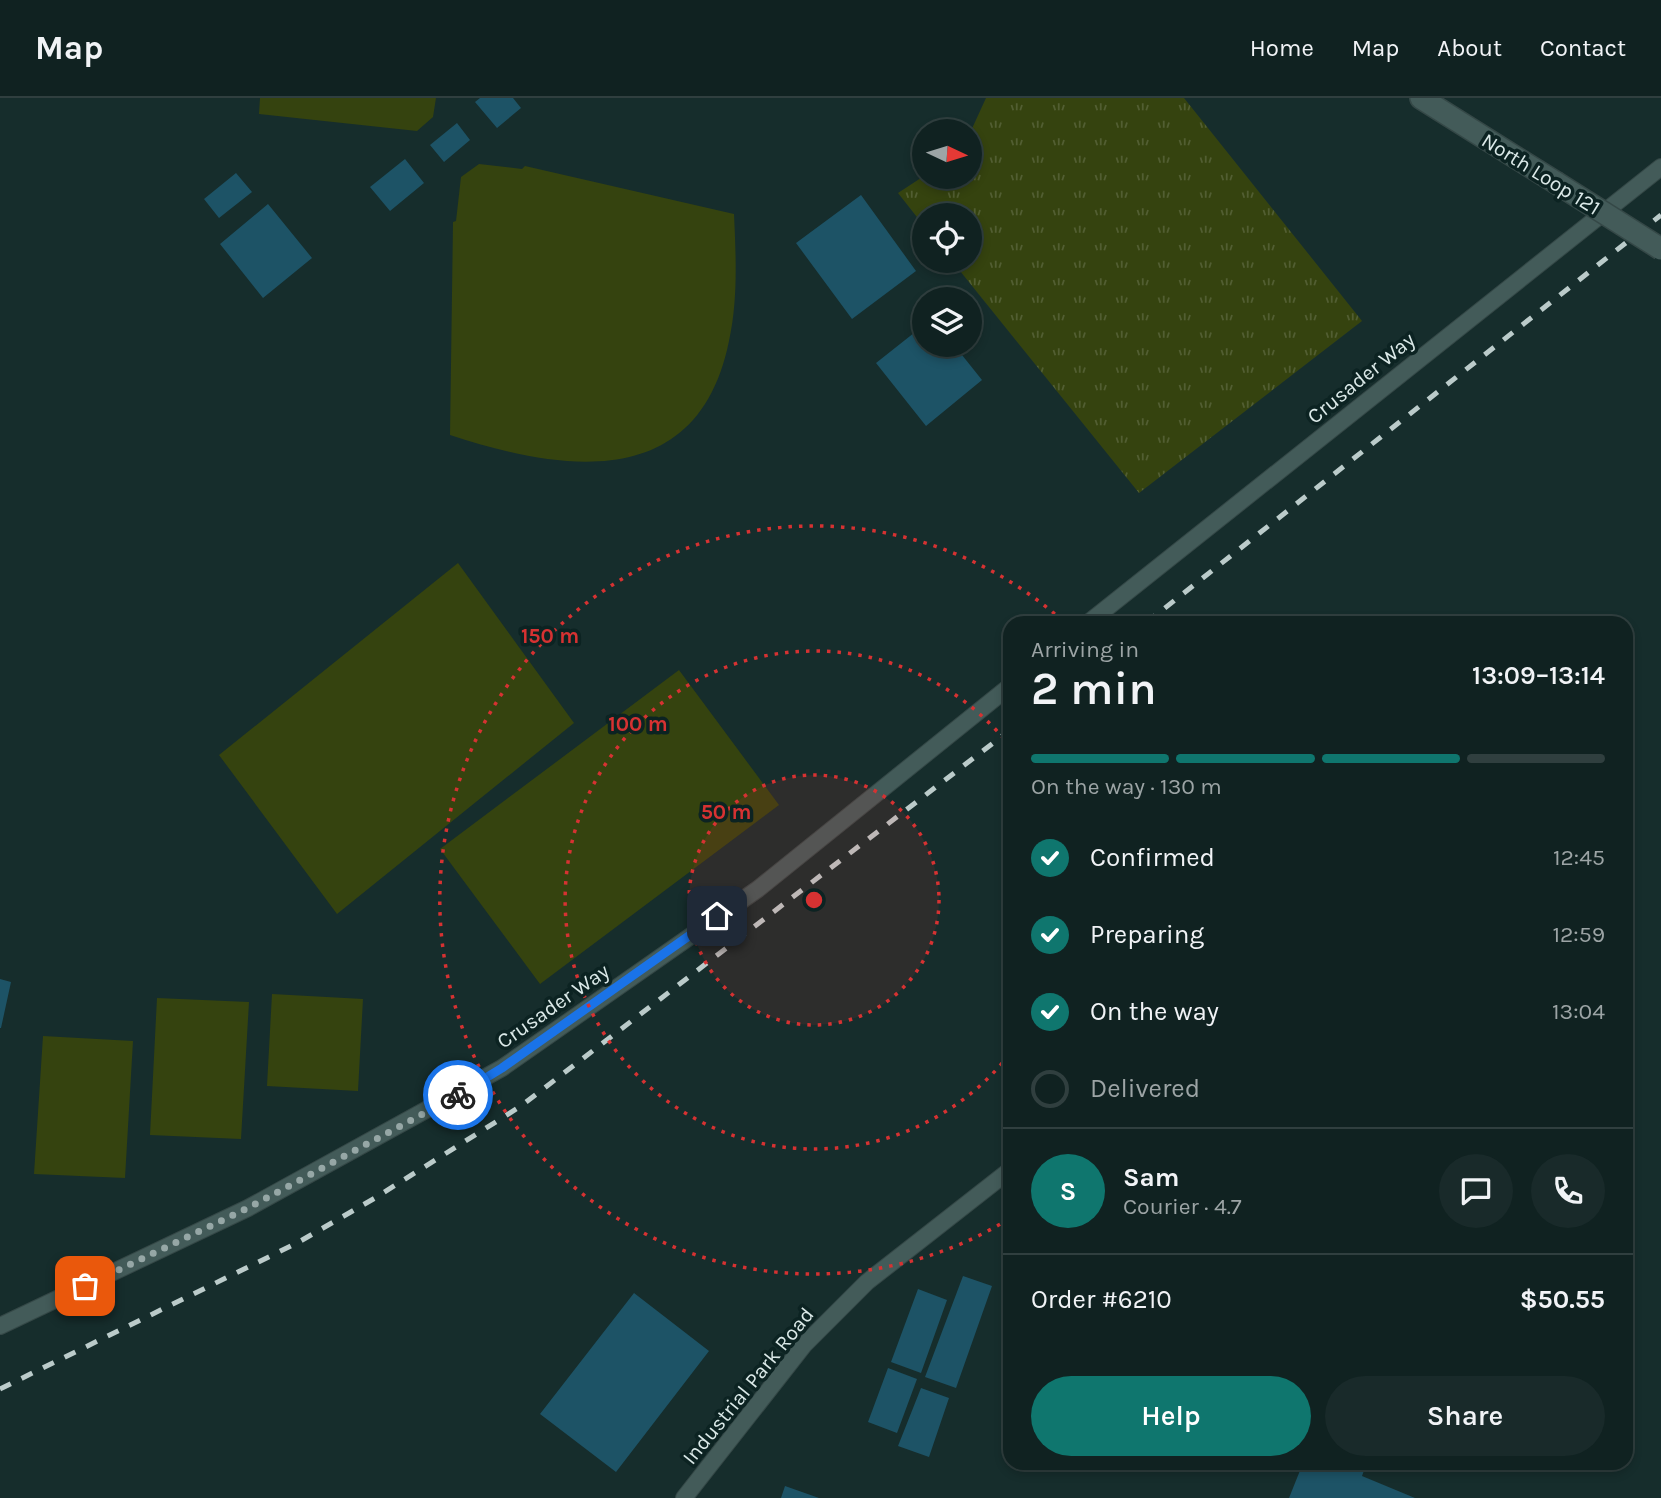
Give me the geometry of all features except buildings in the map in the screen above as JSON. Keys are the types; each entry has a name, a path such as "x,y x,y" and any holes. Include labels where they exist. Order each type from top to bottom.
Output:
{"main road":[{"name":"North Loop 121","path":"1421,98 1661,249"}],"street":[{"name":"Crusader Way","path":"1097,616 1661,167"},
{"name":"Crusader Way","path":"0,1326 248,1208 502,1068 758,889 1003,692"},
{"name":"Industrial Park Road","path":"684,1498 804,1345 867,1282 1003,1175"}],"green space":[{"path":"260,98 436,98 433,117 417,131 259,114"},
{"path":"986,98 1184,98 1362,321 1139,493 982,298 982,287 973,287 962,273 982,273 982,203 912,203 912,211 898,193 912,184 912,189 982,189 982,119 976,119"},
{"path":"479,164 522,169 525,166 734,214 735,294 729,341 713,390 688,425 657,447 620,459 580,462 493,448 450,435 453,222 456,221 461,177"},
{"path":"458,563 574,723 337,914 219,755"},
{"path":"679,670 779,805 540,984 440,849"},
{"path":"272,994 363,999 358,1091 267,1086"},
{"path":"157,998 249,1002 241,1139 150,1135"},
{"path":"43,1036 133,1041 125,1178 34,1174"}],"railway":[{"path":"1155,616 1661,215"},
{"path":"0,1389 297,1243 375,1198 521,1106 1003,735"}],"way so far":[{"path":"85,1286 248,1208 458,1095"}],"route":[{"path":"458,1095 502,1068 717,916"}]}
